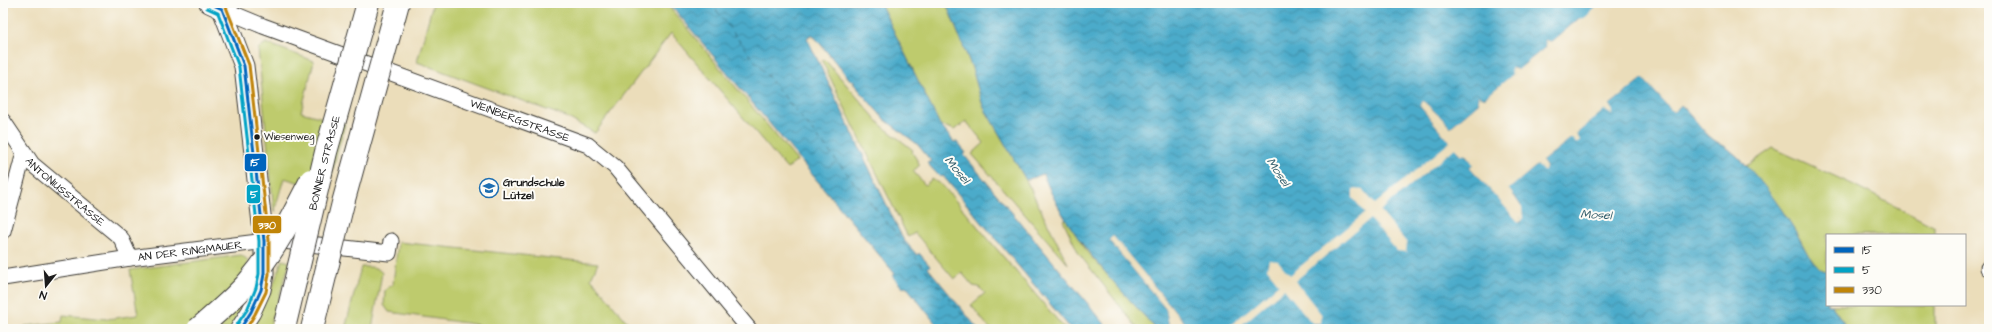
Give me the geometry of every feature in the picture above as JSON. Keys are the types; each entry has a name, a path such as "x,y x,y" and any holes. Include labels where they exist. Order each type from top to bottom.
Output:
{"highway":[{"name":"BONNER STRASSE","path":"285,324 326,152 368,3"},
{"path":"312,329 347,189 398,3"},
{"path":"198,329 229,302 260,267 282,233 326,152"}],"street":[{"path":"218,5 244,66 264,241 264,274 261,290 251,312 240,329"},
{"name":"WEINBERGSTRASSE","path":"218,5 338,54 588,145 614,167 749,329"},
{"name":"ANTONIUSSTRASSE","path":"3,121 32,164 121,238 130,258"},
{"path":"3,231 24,153"},
{"name":"AN DER RINGMAUER","path":"3,278 130,258 264,241 286,240 389,253 391,241"}],"green space":[{"path":"433,3 666,3 797,161 787,169 671,33 595,133 566,117 417,62"},
{"path":"880,3 946,3 972,68 983,106 1026,180 1068,264 972,154 984,143 966,121 955,130 940,125"},
{"path":"266,43 314,61 301,112 345,124 327,191 284,178 274,212 258,49"},
{"path":"825,60 881,125 913,150 912,152 920,165 913,171 925,185 932,179 943,186 1065,329 990,329 971,305 985,293 979,287 973,286 962,273 954,279 915,233 908,237 822,61"},
{"path":"1773,148 1854,185 1935,227 1935,234 1826,234 1826,271 1822,270 1817,267 1809,257 1786,216 1747,166"},
{"path":"1066,219 1087,252 1156,329 1138,329 1079,254 1063,220"},
{"path":"398,242 598,263 591,278 633,329 507,329 389,312 384,305 385,290 393,284"},
{"path":"241,255 248,260 244,296 239,314 229,329 24,329 25,326 62,322 63,315 107,319 138,315 130,270"},
{"path":"282,260 290,262 269,329 250,329 273,286"},
{"path":"361,267 375,268 382,273 372,329 345,329"},
{"path":"1832,306 1935,306 1935,329 1848,329"}],"water":[{"name":"Mosel","path":"669,3 880,3 940,125 954,142 957,142 966,153 964,155 1109,329 1071,329 943,176 940,177 927,163 931,161 917,144 884,119 853,83 855,81 851,81 812,34 807,38 903,239 917,255 919,253 930,266 928,268 978,329 940,329 906,286 903,288 892,276 895,274"},
{"name":"Mosel","path":"946,3 1573,3 1584,14 1552,42 1545,40 1546,47 1518,70 1512,68 1513,75 1485,98 1478,96 1479,103 1451,127 1423,101 1421,102 1420,106 1461,155 1464,153 1474,164 1470,167 1520,223 1522,213 1520,204 1508,189 1537,165 1545,170 1546,167 1542,161 1571,138 1578,142 1576,134 1604,109 1612,115 1609,105 1643,78 1673,112 1681,105 1689,112 1709,136 1728,148 1739,158 1764,186 1793,227 1812,260 1816,265 1826,271 1826,306 1832,306 1848,329 1190,329 1113,237 1109,240 1166,309 1170,329 1156,329 1092,257 1078,238 1065,218 1043,174 1026,180 983,106 972,68"}],"pier":[{"path":"1586,13 1586,16 1553,44 1546,42 1547,48 1520,72 1513,70 1514,76 1486,100 1480,98 1481,105 1452,129 1422,104 1461,153 1465,151 1475,162 1472,167 1519,221 1521,218 1520,209 1507,188 1536,163 1544,169 1541,160 1570,136 1577,141 1574,132 1603,108 1611,113 1607,104 1642,77 1644,77 1673,109 1680,103 1681,105 1673,112 1643,78 1609,105 1613,111 1612,115 1604,110 1576,134 1580,140 1578,143 1571,138 1542,161 1546,167 1545,171 1537,165 1509,189 1522,208 1523,218 1519,223 1470,167 1473,164 1465,153 1461,155 1455,148 1380,211 1407,243 1406,252 1397,251 1370,219 1295,281 1322,315 1321,323 1312,323 1284,289 1237,329 1226,329 1279,284 1267,269 1269,260 1278,261 1290,275 1365,213 1353,198 1353,189 1363,190 1375,204 1450,142 1420,106 1421,102 1423,101 1451,127 1479,103 1478,96 1485,98 1512,75 1511,68 1518,70 1546,47 1545,40 1552,42"},
{"path":"1113,236 1190,329 1188,329 1113,239 1168,308 1172,329 1170,329 1166,309 1109,240"}],"waterway":[{"path":"1581,10 1587,3"}],"ferry route":[{"path":"711,3 743,46 974,329"}],"transit line":[{"name":"15","path":"209,3 222,9 244,66 264,241 264,274 261,290 251,312 240,329"},
{"name":"330","path":"221,3 226,7 249,65 269,240 269,274 266,292 246,329"},
{"name":"5","path":"207,8 218,13 239,67 259,241 259,274 256,288 247,310 236,326"}],"place":[{"name":"Wiesenweg","path":"257,137"},
{"name":"Grundschule Lützel","path":"489,188"}]}
